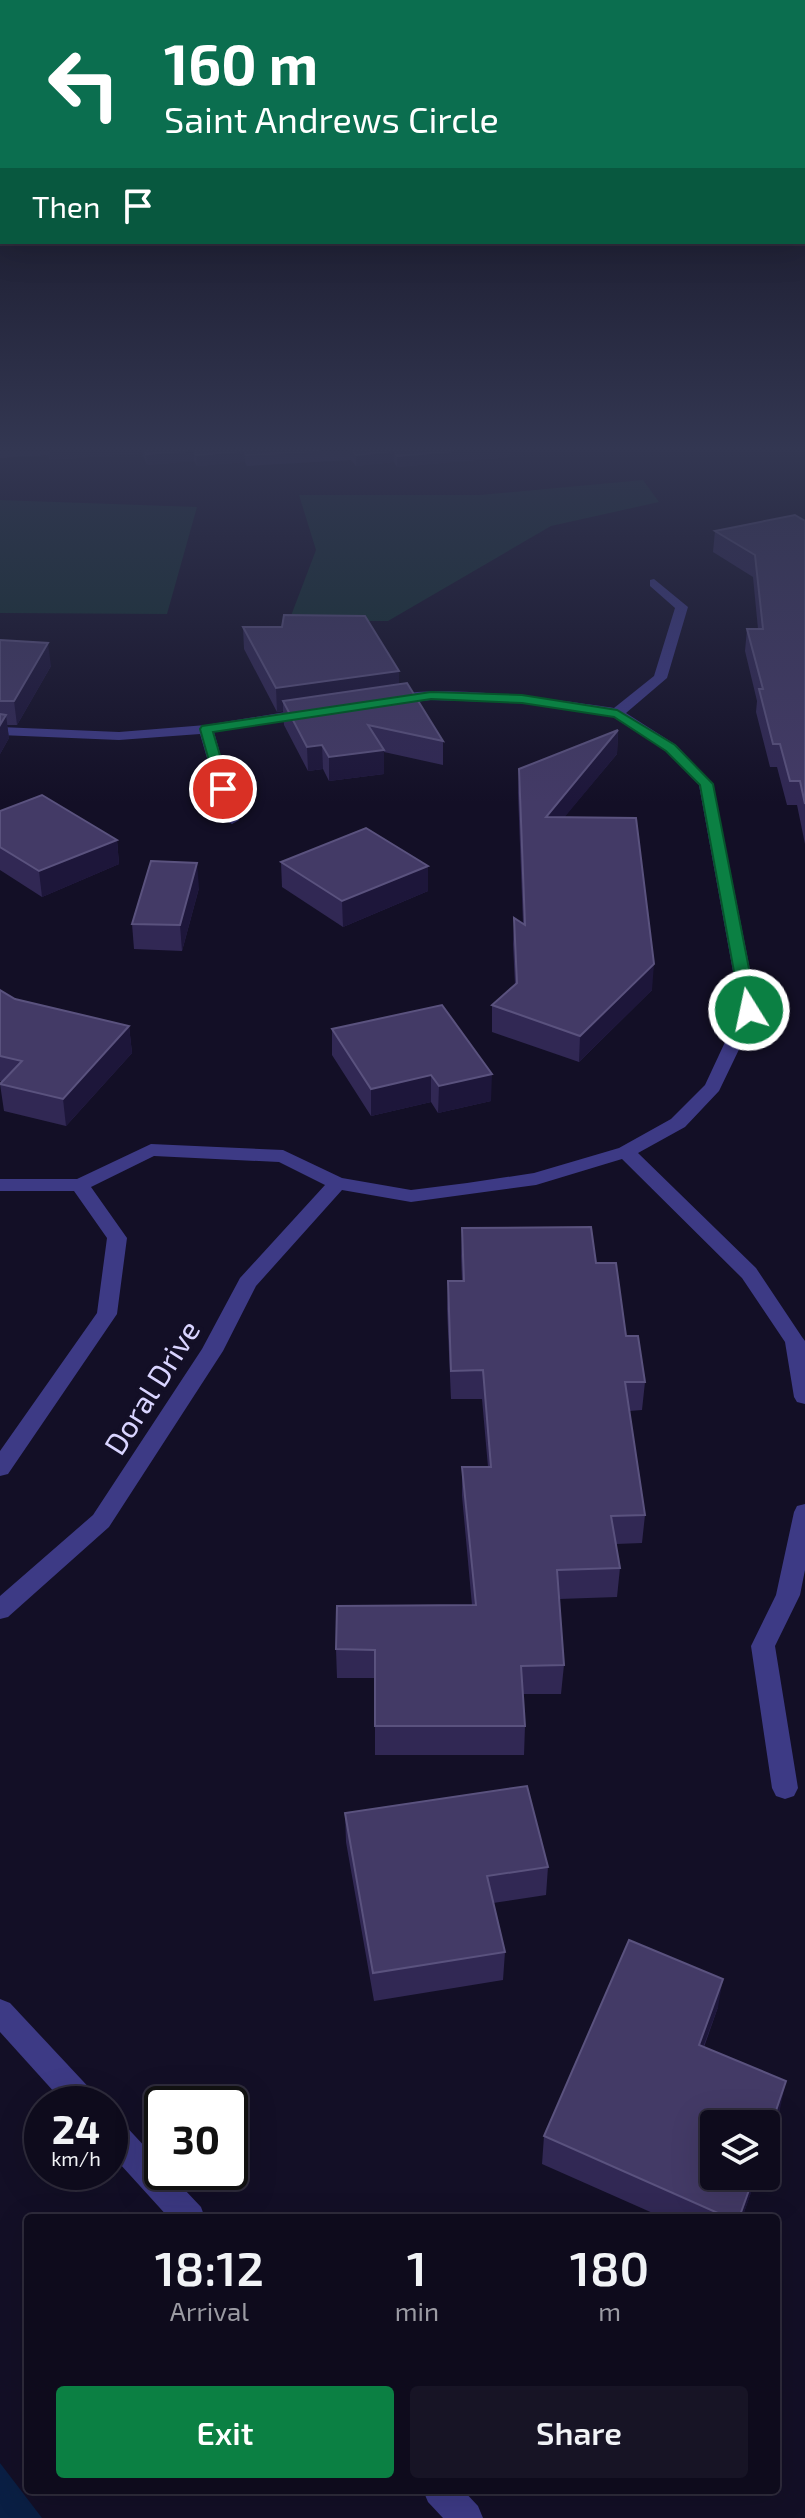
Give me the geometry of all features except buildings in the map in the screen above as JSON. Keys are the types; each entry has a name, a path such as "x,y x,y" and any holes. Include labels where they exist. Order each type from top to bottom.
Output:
{"street":[{"path":"617,713 660,678 682,607 654,583"},
{"path":"0,1185 80,1185 151,1150 283,1156 337,1183 411,1196 536,1179 626,1152 678,1123 713,1087 749,1010 706,784 671,748 617,713 522,699 431,696 375,703"},
{"path":"0,731 119,736 206,729 334,708"},
{"path":"206,729 232,820"},
{"path":"626,1152 749,1273 795,1342 805,1397"},
{"name":"Doral Drive","path":"0,1610 101,1521 212,1351 247,1283 337,1183"},
{"path":"0,1468 107,1314 117,1238 80,1185"},
{"path":"785,1788 763,1646 788,1595 805,1512"},
{"path":"0,2012 68,2086"},
{"path":"128,2151 186,2214"},
{"path":"444,2494 466,2518"}],"green space":[{"path":"0,569 180,569 167,614 0,613"},
{"path":"309,569 478,569 388,621 289,621"}],"water":[{"path":"0,2463 42,2518 0,2518"}],"route":[{"path":"223,789 206,729 431,696 522,699 617,713 671,748 706,784 749,1010"}]}
